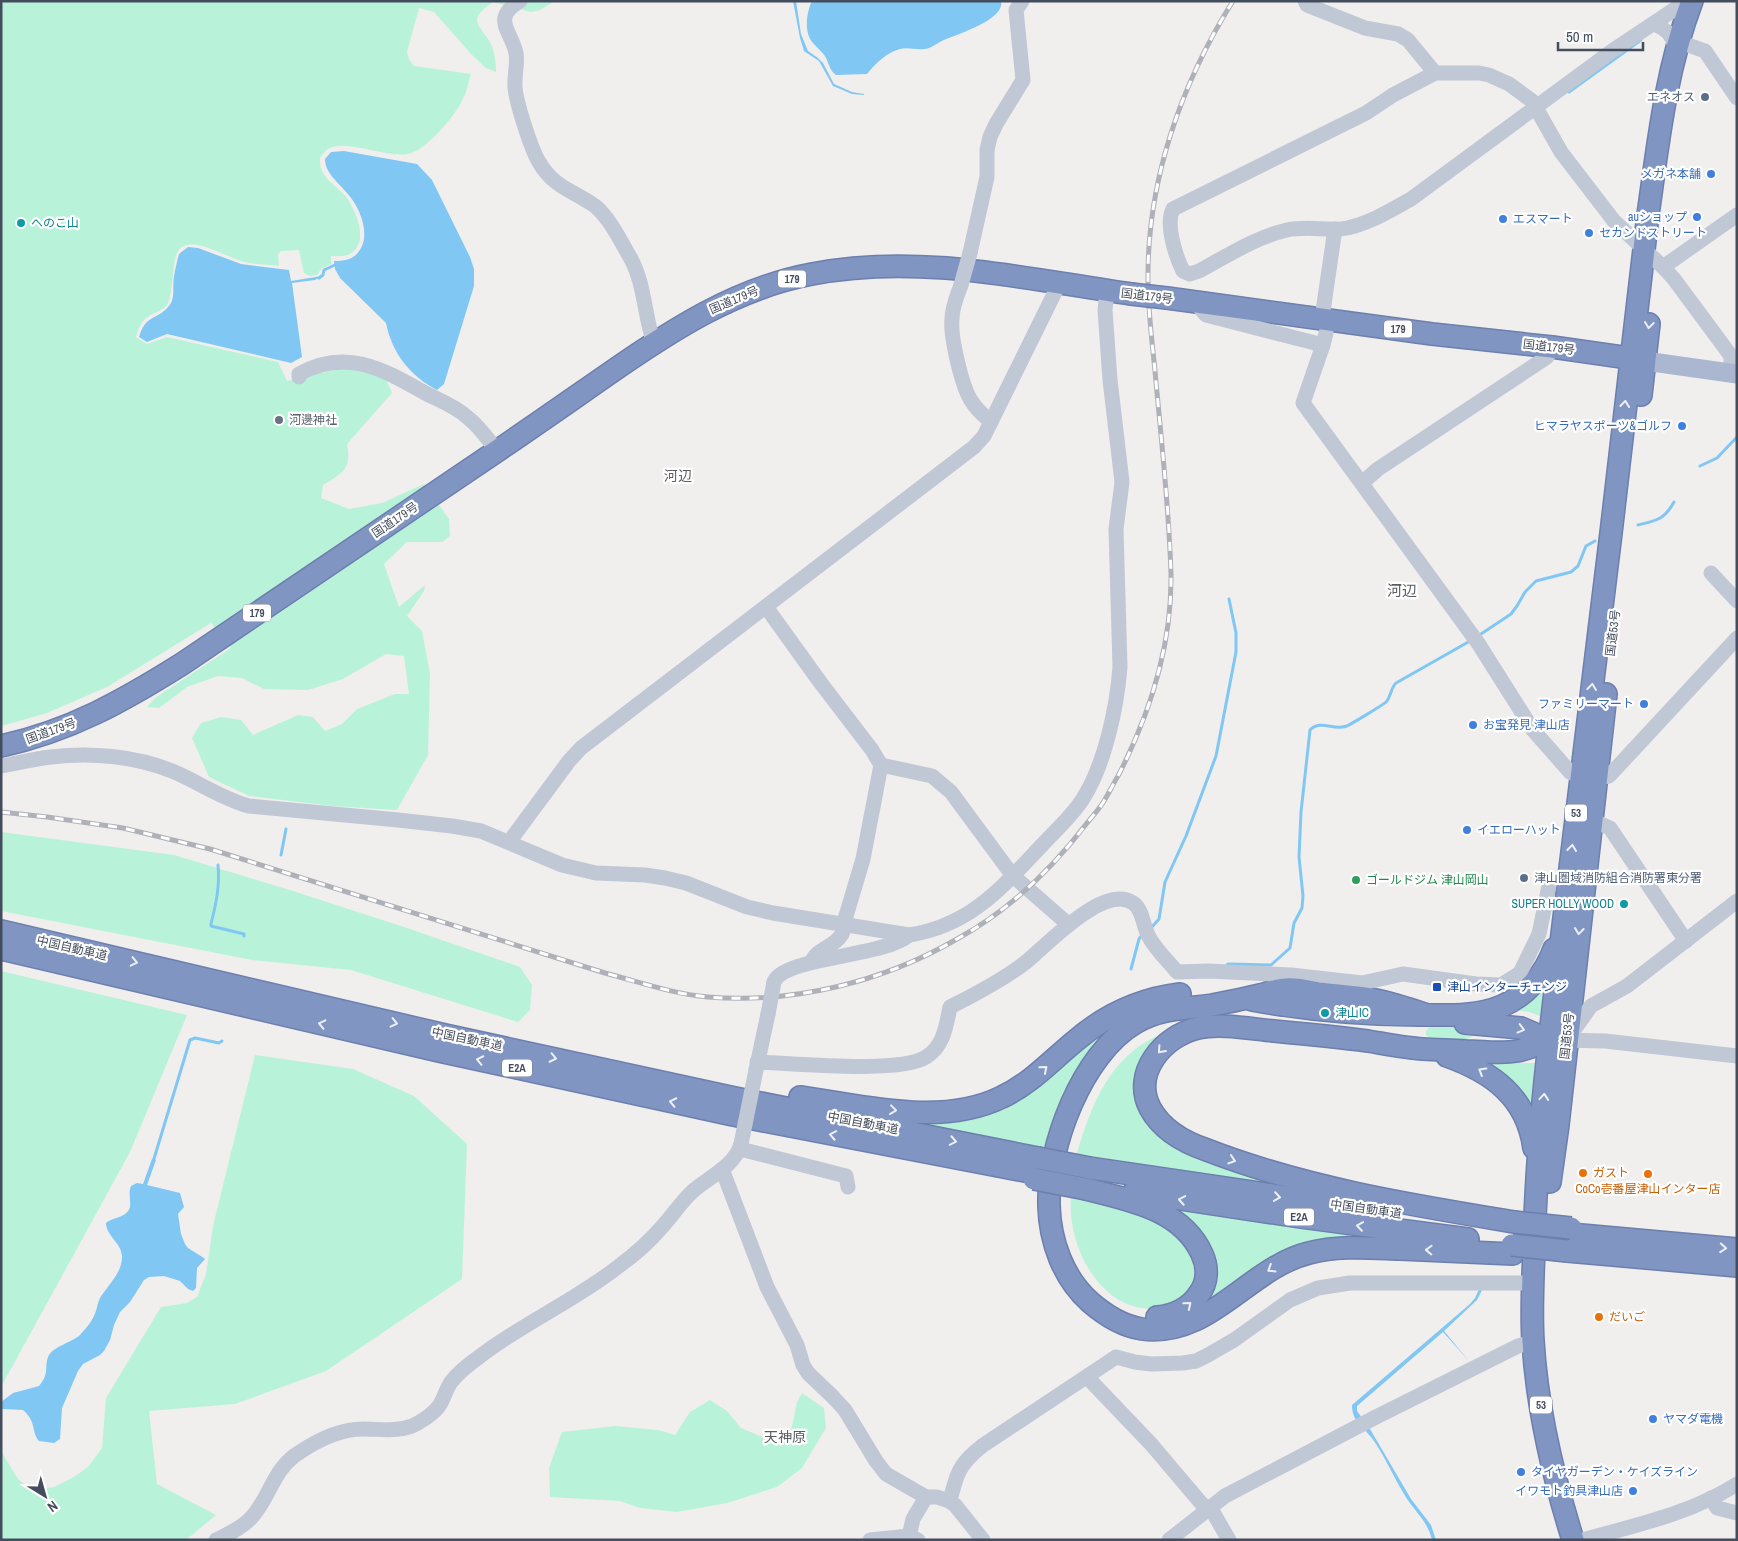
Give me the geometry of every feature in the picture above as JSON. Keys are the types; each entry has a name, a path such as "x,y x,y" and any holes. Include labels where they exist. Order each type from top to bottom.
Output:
{"highway":[{"name":"国道53号","path":"1533,1275 1549,1189 1565,904 1588,778 1612,531 1637,360 1655,259 1684,50 1685,20 1692,1"},
{"name":"国道53号","path":"1684,50 1705,1"},
{"name":"国道179号","path":"1,746 25,741 66,727 104,710 143,688 182,664 654,343 691,320 721,305 764,288 810,274 860,267 954,268 1167,298 1325,326 1432,334 1552,347 1637,360"},
{"name":"国道53号","path":"1573,1540 1561,1502 1549,1452 1538,1391 1533,1342 1533,1275 1536,1188 1592,820 1588,778"},
{"path":"1370,1027 1428,1015 1459,1015 1503,1006 1526,991 1549,963 1565,904"},
{"name":"中国自動車道","path":"1,931 436,1033 735,1098 1036,1170"},
{"name":"中国自動車道","path":"1,949 439,1051 733,1115 868,1142 1290,1216 1698,1255 1737,1266"},
{"path":"1088,1180 1162,1213 1185,1230 1194,1240 1205,1261 1205,1283 1194,1301 1173,1315 1149,1317 1136,1314 1108,1301 1096,1292 1079,1268 1068,1238 1063,1205 1067,1172 1077,1131 1088,1101 1117,1054 1143,1034 1204,1005 1286,989 1372,999 1428,1015"},
{"path":"1286,989 1246,999 1174,1008 1147,1017 1112,1040 1094,1061 1078,1090 1064,1124 1050,1189 1049,1204 1053,1240 1059,1257 1076,1287 1099,1310 1126,1325 1161,1329 1182,1326 1208,1314 1276,1266 1310,1253 1353,1248 1514,1237"},
{"path":"619,1072 905,1112 942,1113 958,1111 987,1103 1015,1090 1042,1071 1088,1030 1118,1011 1160,997 1283,1019 1370,1027 1420,1020 1491,1025 1521,1028 1558,1040"},
{"path":"1246,999 1284,998 1428,1015 1491,1025"},
{"path":"1246,999 1283,1019"},
{"path":"1204,1005 1237,1028 1283,1019"},
{"path":"1370,1027 1410,1042 1467,1051"},
{"path":"1370,1027 1421,1049 1447,1056 1478,1068 1504,1087 1528,1122 1532,1135 1536,1188"},
{"path":"1514,1237 1391,1200 1282,1176 1198,1147 1172,1133 1162,1125 1154,1114 1148,1104 1145,1092 1148,1069 1153,1058 1170,1040 1198,1028 1237,1028 1366,1041 1421,1049 1491,1052 1517,1051 1558,1040"},
{"name":"中国自動車道","path":"1698,1255 1737,1249"}],"main road":[{"path":"1637,360 1734,373"}],"street":[{"path":"520,1 508,11 504,18 505,26 516,53 515,90 532,147 539,162 556,183 595,206 605,216 638,274 648,324 654,343"},
{"path":"1304,1 1307,6 1342,20 1365,28 1398,34 1408,40 1435,73"},
{"path":"1687,1 1535,106 1411,199 1371,219 1338,229 1301,227 1285,230 1264,237 1190,274 1183,270 1175,256 1172,242 1171,214 1173,209 1366,113 1393,95 1435,73 1479,73 1490,75 1509,84 1531,100 1535,106 1561,152 1584,183 1614,221 1655,259 1731,356 1734,373"},
{"path":"991,422 981,414 971,401 965,388 951,321 970,253 987,177 987,150 990,137 1023,80 1017,4"},
{"path":"1653,24 1669,32 1684,50 1705,51 1737,98"},
{"path":"1655,259 1737,215"},
{"path":"1338,229 1325,326 1302,403 1478,642 1533,730 1570,772 1588,778 1609,776 1737,638"},
{"path":"509,842 569,760 581,748 974,448 984,436 1059,284"},
{"path":"1,766 52,757 119,757 149,763 173,772 204,789 234,802 249,806 452,826 481,831 562,866 596,873 645,875 665,878 686,883 747,907 773,913 909,935 930,932 947,925 970,913 1013,876 1084,798 1094,777 1113,716 1120,667 1116,529 1122,482 1110,380 1105,310 1107,291"},
{"path":"1362,483 1378,469 1547,357 1552,347"},
{"path":"299,377 299,374 313,366 336,362 355,362 373,366 389,372 459,411 475,424 497,451"},
{"path":"1711,572 1737,601"},
{"path":"766,607 881,764 863,859 842,934 840,939 831,946 816,954 812,963"},
{"path":"881,764 932,776 951,792 1013,876 1068,924"},
{"path":"1592,820 1610,828 1686,941"},
{"path":"757,1066 902,1065 925,1058 944,1037 950,1007 985,989 1025,963 1068,924 1108,900 1121,899 1133,902 1139,910 1149,937 1178,972 1208,971 1291,975 1362,983 1402,974 1476,984 1500,985 1520,973 1539,934 1550,881"},
{"path":"1558,1040 1591,1006 1627,986 1737,901"},
{"path":"216,1540 246,1533 275,1477 298,1452 322,1439 342,1432 361,1429 393,1430 411,1426 428,1416 440,1405 451,1383 460,1372 503,1340 578,1296 620,1266 650,1240 692,1193 722,1169 741,1147 776,976 784,971 812,963 887,946 902,941 909,935"},
{"path":"1558,1040 1605,1041 1737,1056"},
{"path":"741,1147 846,1176 848,1187"},
{"path":"722,1169 767,1287 797,1345 808,1373 845,1410 886,1474 926,1496 937,1497 955,1505 983,1540"},
{"path":"949,1501 958,1473 966,1460 982,1446 1116,1357 1151,1364 1183,1364 1196,1361 1234,1340 1290,1300 1318,1288 1350,1283 1533,1275"},
{"path":"1169,1540 1225,1496 1374,1418 1518,1346 1533,1342"},
{"path":"1087,1377 1151,1444 1201,1503 1214,1514 1229,1540"},
{"path":"1583,1540 1674,1514 1701,1504 1737,1484"},
{"path":"870,1540 913,1538 913,1519 926,1496"},
{"path":"1711,1498 1716,1508 1737,1513"}],"green space":[{"path":"1,1 555,1 540,10 531,12 493,2 479,14 477,23 491,44 496,72 486,68 472,55 434,12 419,8 407,52 414,66 471,74 459,106 439,132 414,152 399,154 335,146 327,150 320,158 323,173 347,198 354,211 360,235 356,249 348,255 331,256 331,264 322,268 317,275 310,276 304,273 299,250 281,251 278,254 279,266 246,262 206,247 187,245 180,248 176,256 167,305 144,320 136,337 147,344 167,337 278,362 287,381 338,369 356,369 386,379 392,393 347,444 347,464 341,473 323,485 321,498 349,509 382,503 424,484 449,519 450,536 442,542 407,542 384,564 399,607 425,585 424,591 407,616 422,631 430,674 428,755 397,810 332,806 249,796 209,777 192,738 201,723 221,717 241,720 253,735 298,715 313,717 325,731 342,724 357,709 395,694 409,694 404,656 386,654 343,679 308,690 264,689 242,678 218,676 187,687 159,708 147,707 155,698 231,648 211,623 107,687 47,713 1,726"},
{"path":"1,832 174,855 404,927 520,967 532,985 530,1010 518,1022 351,970 252,960 1,911"},
{"path":"1,971 187,1015 130,1152 1,1387"},
{"path":"1544,986 1540,1016 1510,1009"},
{"path":"1474,1023 1479,1030 1468,1039 1462,1041 1451,1042 1430,1039 1426,1035 1426,1031 1431,1026"},
{"path":"1126,1024 1051,1150 901,1122 963,1115 1100,1029"},
{"path":"1176,1029 1155,1045 1156,1126 1366,1200 1173,1171 1077,1154 1083,1133 1099,1094 1122,1061 1137,1048 1155,1037"},
{"path":"255,1055 353,1069 414,1096 467,1144 462,1279 326,1371 235,1404 149,1411 157,1484 216,1515 186,1540 1,1540 1,1451 18,1479 32,1490 54,1487 74,1477 88,1467 102,1448 106,1398 161,1307 187,1303 197,1297 206,1274 213,1226"},
{"path":"1481,1060 1535,1063 1531,1101 1527,1104"},
{"path":"1071,1197 1111,1203 1176,1229 1190,1250 1197,1265 1195,1280 1186,1296 1180,1302 1154,1309 1132,1306 1114,1296 1098,1282 1085,1263 1076,1241 1071,1219"},
{"path":"1164,1206 1410,1242 1340,1243 1201,1313 1211,1285"},
{"path":"802,1393 824,1408 826,1428 802,1468 777,1487 727,1503 677,1512 640,1508 620,1501 550,1497 549,1468 562,1432 615,1426 658,1430 675,1435 690,1412 710,1400 727,1411 741,1428 767,1439 791,1431 797,1402"}],"water":[{"path":"793,1 796,1 801,34 808,51 823,63 834,84 864,95 852,94 833,86 819,61 804,51"},
{"path":"812,1 1001,1 1001,8 989,20 980,25 927,49 903,48 890,53 867,74 836,75 825,56 813,43 808,34 807,17"},
{"path":"344,151 417,164 432,180 470,257 474,269 474,286 444,384 437,390 418,378 411,371 398,354 386,323 340,278 335,269 334,261 347,260 357,254 364,240 362,218 359,211 351,198 327,169 325,159 331,152"},
{"path":"188,247 198,248 241,264 289,270 291,281 322,276 315,280 292,283 302,357 291,363 167,334 147,342 139,337 148,321 164,311 170,304 173,297 173,281 179,254"},
{"path":"152,1159 156,1160 147,1185 180,1193 184,1207 178,1214 181,1234 188,1248 205,1259 197,1268 196,1288 193,1291 180,1281 164,1276 149,1277 144,1280 130,1302 120,1312 104,1351 83,1364 78,1371 62,1408 60,1439 54,1443 39,1441 27,1414 23,1410 2,1409 1,1402 13,1393 39,1386 44,1378 50,1353 80,1335 91,1321 100,1298 120,1268 122,1257 120,1248 108,1232 106,1223 128,1211 130,1207 131,1186 137,1183 143,1184"},
{"path":"1484,1286 1477,1300 1444,1331 1469,1361 1443,1332 1357,1406 1357,1411 1370,1429 1411,1499 1431,1525 1436,1540 1432,1540 1424,1521 1404,1494 1376,1444 1356,1419 1352,1411 1352,1405 1470,1304 1480,1287"}],"waterway":[{"path":"1569,92 1641,40"},
{"path":"319,278 323,275 324,270 337,264"},
{"path":"1700,466 1717,458 1737,437"},
{"path":"1638,525 1663,516 1674,502"},
{"path":"1481,634 1511,614 1525,592 1536,581 1571,572 1578,566 1586,546 1595,541"},
{"path":"1151,928 1159,919 1165,882 1186,836 1216,756 1236,652 1236,633 1229,599"},
{"path":"1225,967 1228,964 1271,965 1290,948 1294,923 1302,908 1303,896 1299,857 1301,812 1310,730 1318,725 1347,726 1387,701 1396,683 1470,641"},
{"path":"281,855 286,829"},
{"path":"218,865 218,888 211,926 244,934 244,936"},
{"path":"1131,969 1139,939 1142,935"},
{"path":"153,1162 190,1040 195,1038 219,1043 222,1041"}],"railway":[{"path":"1,812 123,828 210,849 605,973 656,987 708,997 772,997 837,987 899,967 929,954 976,928 994,916 1044,873 1106,798 1130,752 1157,678 1168,626 1171,574 1167,498 1150,326 1149,243 1161,170 1171,134 1198,66 1214,33 1233,1"}],"place":[{"name":"エネオス","path":"1705,97"},
{"name":"メガネ本舗","path":"1711,174"},
{"name":"auショップ","path":"1697,217"},
{"name":"エスマート","path":"1503,219"},
{"name":"へのこ山","path":"21,223"},
{"name":"セカンドストリート","path":"1589,233"},
{"name":"河邊神社","path":"279,420"},
{"name":"ヒマラヤスポーツ&ゴルフ","path":"1682,426"},
{"name":"ファミリーマート","path":"1644,704"},
{"name":"お宝発見 津山店","path":"1473,725"},
{"name":"イエローハット","path":"1467,830"},
{"name":"津山圏域消防組合消防署東分署","path":"1524,878"},
{"name":"ゴールドジム 津山岡山","path":"1356,880"},
{"name":"SUPER HOLLY WOOD","path":"1624,904"},
{"name":"津山インターチェンジ","path":"1437,987"},
{"name":"津山IC","path":"1325,1013"},
{"name":"ガスト","path":"1583,1173"},
{"name":"CoCo壱番屋津山インター店","path":"1648,1174"},
{"name":"だいご","path":"1599,1317"},
{"name":"ヤマダ電機","path":"1653,1419"},
{"name":"タイヤガーデン・ケイズライン","path":"1521,1472"},
{"name":"イワモト釣具津山店","path":"1633,1491"}],"district":[{"name":"河辺","path":"678,476"},
{"name":"河辺","path":"1402,590"},
{"name":"天神原","path":"785,1437"}]}
